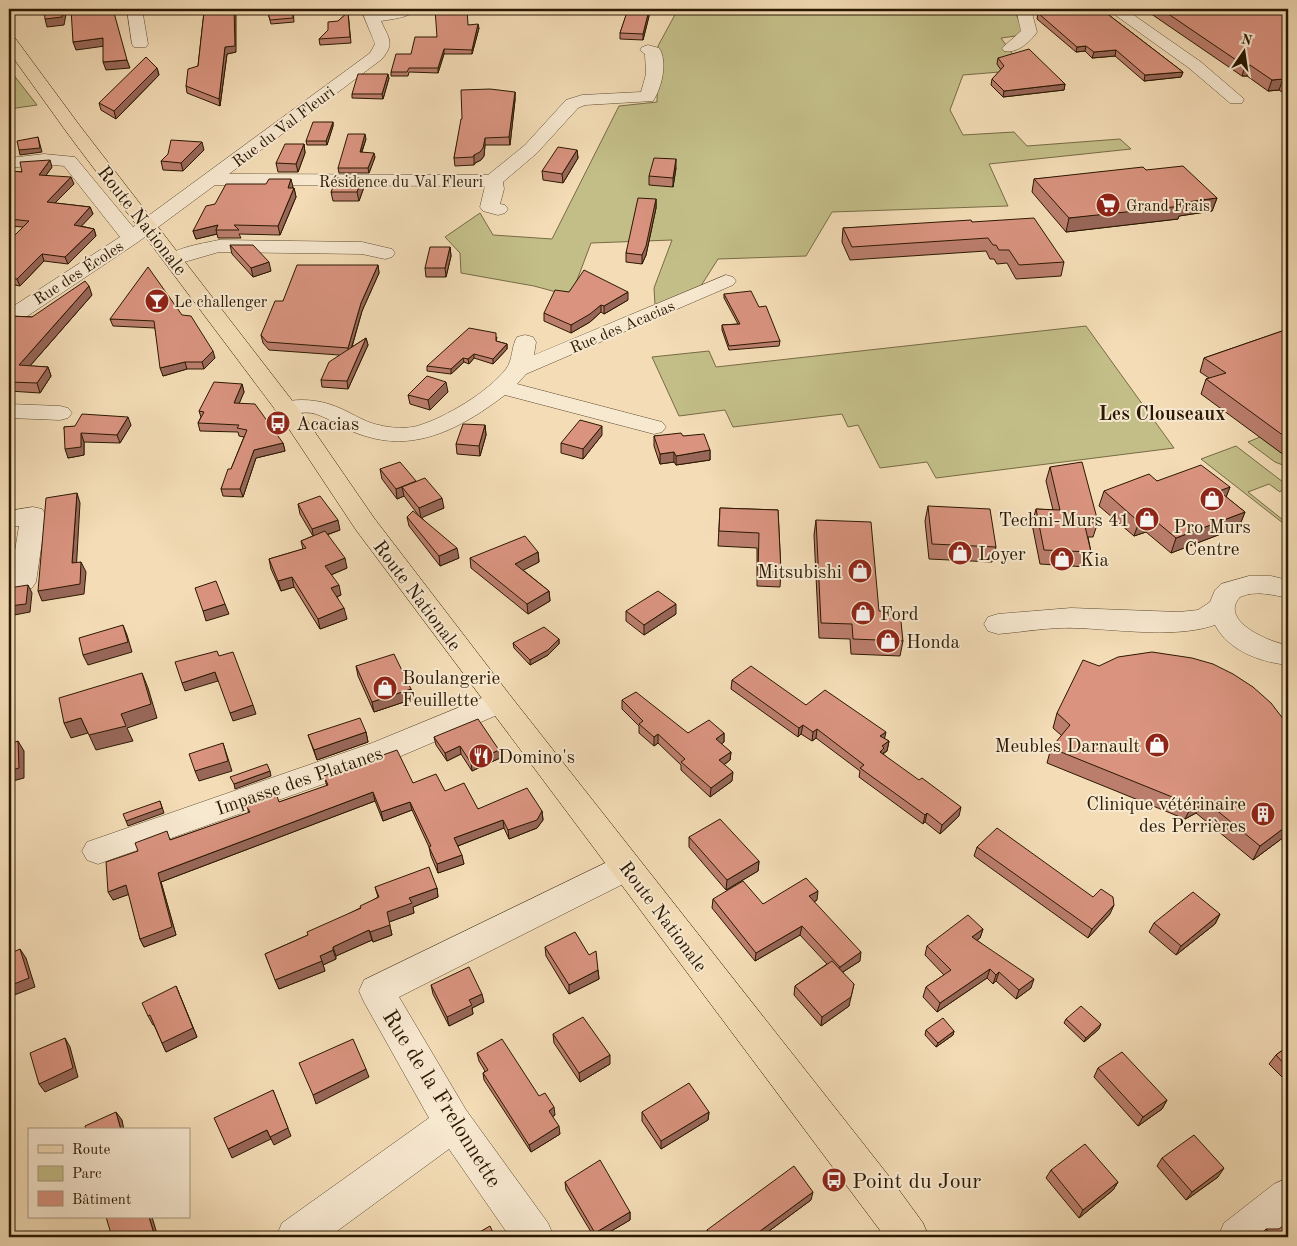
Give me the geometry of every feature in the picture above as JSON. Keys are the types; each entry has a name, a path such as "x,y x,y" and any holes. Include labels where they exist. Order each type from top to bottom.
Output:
{"main road":[{"name":"Route Nationale","path":"9,41 286,408 365,524 909,1237"}],"street":[{"path":"134,9 140,44"},
{"path":"371,13 396,14 409,9"},
{"path":"1010,48 1029,32 1024,9"},
{"path":"1116,9 1195,65 1236,99"},
{"name":"Rue du Val Fleuri","path":"147,226 376,56 383,46 371,13"},
{"name":"Résidence du Val Fleuri","path":"212,179 493,181 531,149 572,104 582,100 650,89 653,51 648,50"},
{"path":"9,162 44,159 59,159 69,162 131,238"},
{"path":"493,181 495,189 490,207 498,209"},
{"name":"Rue des Écoles","path":"9,318 147,226"},
{"path":"174,259 190,252 219,246 362,248 385,253"},
{"name":"Rue des Acacias","path":"518,369 726,282"},
{"name":"Rue des Acacias","path":"286,408 299,405 323,408 373,432 413,434 445,423 503,387 518,369 525,342"},
{"path":"503,387 654,427"},
{"path":"9,411 60,413"},
{"path":"9,519 33,515 20,531 23,582 9,584"},
{"path":"998,624 1071,618 1180,622 1200,620 1212,616 1222,606 1225,597 1243,585 1256,583 1283,584"},
{"path":"1222,606 1226,621 1238,635"},
{"path":"1180,622 1238,635 1275,652 1288,674"},
{"name":"Impasse des Platanes","path":"98,851 383,751 499,702"},
{"name":"Rue de la Frelonnette","path":"534,1237 453,1122 376,991 626,867"},
{"path":"296,1237 453,1122"},
{"path":"1238,1237 1288,1198"}],"green space":[{"path":"678,9 1011,9 1031,34 1001,38 1024,70 963,75 950,110 963,135 1014,132 1027,146 1120,139 1131,149 989,164 1008,206 832,212 806,256 718,259 692,300 655,305 654,288 672,240 591,243 571,296 534,286 461,273 460,253 445,237 480,213 493,235 552,239 619,106 657,102 658,46"},
{"path":"9,69 37,105 9,109"},
{"path":"1086,326 1174,448 936,478 927,462 880,468 858,425 848,427 842,414 733,427 725,410 679,416 652,357 709,351 716,367"},
{"path":"1260,437 1288,458 1288,467 1275,462 1248,442"},
{"path":"1236,446 1283,482 1284,488 1280,492 1269,484 1248,492 1288,524 1288,527 1201,459"}],"building":[{"path":"44,9 63,9 62,17 45,19"},
{"path":"71,9 113,9 127,60 103,62 103,38 73,42"},
{"path":"204,9 234,9 235,46 225,47 219,99 186,86 188,69 198,66"},
{"path":"267,9 293,9 293,18 270,20"},
{"path":"435,9 467,9 468,25 478,24 472,50 444,49 438,68 409,68 407,72 391,72 396,54 411,54 415,37 437,37"},
{"path":"628,9 649,9 643,34 620,33"},
{"path":"1077,9 1101,9 1183,72 1145,75 1116,50 1094,52 1086,46 1077,47 1038,13"},
{"path":"1161,9 1255,9 1259,11 1288,9 1288,53 1286,53 1288,55 1288,82 1283,79 1272,80 1250,65 1245,66"},
{"path":"348,12 350,37 319,39 328,30 328,22 338,21"},
{"path":"1029,49 1065,84 1004,91 992,79 1004,66 998,58"},
{"path":"146,57 157,68 114,111 99,103"},
{"path":"358,74 388,74 382,94 352,94"},
{"path":"490,89 515,92 509,137 485,138 483,148 473,157 454,158 462,119 461,90"},
{"path":"313,122 333,122 326,141 306,141"},
{"path":"348,134 365,134 360,152 374,153 368,168 338,168"},
{"path":"38,137 40,148 19,150 17,141"},
{"path":"171,140 202,142 181,163 161,161 168,154"},
{"path":"285,144 304,144 296,164 276,163"},
{"path":"558,147 577,150 562,174 542,171"},
{"path":"654,158 676,159 673,178 649,176"},
{"path":"50,160 39,175 71,177 47,202 90,207 74,225 94,229 65,257 42,254 17,279 9,278 9,241 29,221 9,219 9,171 22,172 20,162"},
{"path":"1183,166 1217,198 1179,203 1182,206 1069,218 1034,179 1143,167 1146,170"},
{"path":"337,178 362,178 357,192 331,192"},
{"path":"269,179 291,179 288,188 294,188 278,226 234,225 239,230 216,230 218,225 193,231 206,206 215,204 226,184 266,184"},
{"path":"638,198 656,199 646,246 642,255 626,253"},
{"path":"1034,218 1064,262 1019,265 1009,250 999,250 988,238 852,247 843,228 971,220 972,222"},
{"path":"230,245 253,245 269,262 251,268"},
{"path":"430,247 450,247 445,268 425,268"},
{"path":"297,265 378,265 361,303 348,348 267,342 261,335 275,301 283,301"},
{"path":"148,267 182,315 191,316 213,351 202,362 185,362 160,368 154,321 110,319"},
{"path":"584,270 628,292 604,306 601,305 571,325 544,313 555,290 569,292"},
{"path":"85,281 89,286 19,365 48,367 37,383 9,382 9,316 32,317"},
{"path":"751,291 759,307 766,306 780,341 729,346 722,325 740,324 724,294"},
{"path":"469,328 496,333 496,341 507,344 493,359 474,354 468,359 463,358 451,369 427,366"},
{"path":"1288,329 1288,439 1206,379 1226,373 1204,358"},
{"path":"366,338 347,381 321,380 329,362"},
{"path":"427,376 446,382 428,400 408,395"},
{"path":"214,382 242,384 234,403 255,404 283,443 254,450 240,489 221,489 228,469 231,469 247,430 237,428 239,425 198,423 204,412 199,411"},
{"path":"82,414 128,417 117,435 81,433 81,447 65,449 64,427 75,426"},
{"path":"580,420 602,426 583,449 561,443"},
{"path":"463,424 485,425 479,446 456,444"},
{"path":"681,433 683,436 704,434 710,450 676,456 674,452 660,454 654,436"},
{"path":"400,462 416,481 396,489 380,469"},
{"path":"1082,462 1098,522 1084,522 1091,552 1044,550 1036,509 1060,510 1050,467"},
{"path":"1201,465 1230,487 1219,491 1245,512 1176,538 1151,517 1139,522 1104,491 1149,474 1157,481"},
{"path":"425,478 442,498 419,508 402,487"},
{"path":"77,493 72,563 81,562 80,584 38,591 46,498"},
{"path":"320,496 338,520 312,529 298,504"},
{"path":"928,506 990,509 996,547 932,544"},
{"path":"720,508 778,510 781,572 758,571 759,533 719,531"},
{"path":"413,511 457,548 439,556 407,517"},
{"path":"816,520 871,522 879,611 900,612 903,641 853,639 852,624 821,623"},
{"path":"325,531 345,558 325,566 339,585 331,588 344,608 318,619 292,577 278,581 269,559 306,548 301,541"},
{"path":"525,536 538,552 515,564 549,591 527,604 470,558"},
{"path":"216,581 225,604 203,611 195,588"},
{"path":"28,585 26,604 9,606 9,588"},
{"path":"658,591 676,604 644,625 626,611"},
{"path":"123,625 128,642 83,655 79,638"},
{"path":"544,627 559,639 548,650 530,660 513,643"},
{"path":"217,651 219,656 233,652 253,705 230,713 215,672 182,683 175,662"},
{"name":"Meubles Darnault","path":"1152,652 1192,658 1213,664 1233,674 1253,687 1271,703 1284,720 1288,731 1288,825 1260,846 1203,799 1192,805 1051,748 1070,725 1057,713 1083,660 1099,666 1118,657"},
{"name":"Boulangerie Feuillette","path":"394,654 411,689 372,702 356,666"},
{"path":"751,666 806,705 825,690 886,732 880,736 889,741 882,746 884,748 880,752 919,780 922,778 961,807 942,825 927,813 925,815 860,768 864,765 817,729 813,732 803,725 799,728 732,680"},
{"path":"142,673 151,704 121,714 126,726 89,735 81,718 64,723 59,698"},
{"path":"636,692 688,733 709,720 724,733 716,739 731,752 719,760 733,772 711,788 681,762 685,759 658,734 654,737 639,724 643,721 622,700"},
{"path":"360,718 366,732 314,750 308,735"},
{"path":"478,719 499,750 471,763 460,746 445,753 434,737"},
{"path":"18,741 19,768 9,771 9,744"},
{"path":"223,743 228,761 195,771 189,754"},
{"path":"397,750 413,783 436,774 445,791 464,783 478,809 527,788 542,811 537,820 508,830 503,820 454,838 462,855 437,864 429,847 431,846 410,802 381,812 373,792 158,873 172,927 140,939 126,885 108,892 106,862 138,851 135,843 167,831 170,840 250,812 245,804 276,793 279,802 328,785 324,776"},
{"path":"267,764 270,771 234,784 230,777"},
{"path":"160,801 162,808 126,821 123,814"},
{"path":"720,819 759,861 727,880 689,837"},
{"path":"997,828 1093,897 1101,889 1113,897 1114,905 1092,929 977,847"},
{"path":"429,867 437,888 409,898 412,903 387,912 390,925 370,932 369,930 333,947 333,950 320,956 322,961 275,980 265,954 308,935 307,932 361,908 360,906 379,897 375,887"},
{"path":"806,878 818,891 809,896 861,952 840,967 802,926 756,953 713,899 743,881 763,904"},
{"path":"1193,892 1220,914 1181,946 1154,923"},
{"path":"968,915 983,929 972,937 1034,979 1019,990 999,972 996,975 990,969 940,1003 926,987 951,970 927,946"},
{"path":"575,932 589,955 596,951 598,970 569,985 545,947"},
{"path":"20,949 29,978 9,986 9,954"},
{"path":"832,961 854,984 851,997 822,1017 795,986"},
{"path":"469,967 482,994 469,1000 472,1005 447,1017 431,985"},
{"path":"176,986 193,1028 162,1043 150,1015 148,1016 142,1003"},
{"path":"1081,1006 1101,1024 1086,1038 1066,1019"},
{"path":"583,1017 610,1055 579,1073 553,1034"},
{"path":"943,1018 954,1031 938,1043 926,1030"},
{"path":"65,1038 73,1068 39,1084 30,1053"},
{"path":"353,1039 366,1069 313,1095 299,1063"},
{"path":"502,1039 539,1096 545,1093 554,1107 549,1111 559,1126 529,1145 483,1073 488,1070 477,1053"},
{"path":"1288,1046 1288,1068 1276,1055"},
{"path":"1122,1052 1167,1100 1143,1117 1098,1068"},
{"path":"689,1083 709,1112 661,1141 642,1112"},
{"path":"273,1090 288,1128 270,1137 267,1130 228,1149 214,1118"},
{"path":"116,1112 120,1128 86,1128 85,1126"},
{"path":"1194,1135 1224,1168 1192,1192 1162,1158"},
{"path":"1085,1144 1118,1182 1083,1210 1051,1170"},
{"path":"600,1160 630,1212 595,1233 565,1182"},
{"path":"794,1166 813,1192 752,1237 712,1237 707,1230"},
{"path":"106,1218 149,1218 155,1237 112,1237"},
{"path":"490,1226 495,1237 471,1237"},
{"path":"1283,1226 1288,1231 1288,1237 1273,1237 1266,1229 1279,1229"}],"place":[{"name":"Grand Frais","path":"1108,205"},
{"name":"Le challenger","path":"157,301"},
{"name":"Acacias","path":"278,423"},
{"name":"Pro Murs Centre","path":"1212,499"},
{"name":"Techni-Murs 41","path":"1147,519"},
{"name":"Loyer","path":"960,553"},
{"name":"Kia","path":"1062,559"},
{"name":"Mitsubishi","path":"860,571"},
{"name":"Ford","path":"863,613"},
{"name":"Honda","path":"888,641"},
{"name":"Boulangerie Feuillette","path":"385,688"},
{"name":"Meubles Darnault","path":"1157,745"},
{"name":"Domino's","path":"481,756"},
{"name":"Clinique vétérinaire des Perrières","path":"1263,814"},
{"name":"Point du Jour","path":"834,1180"}],"district":[{"name":"Les Clouseaux","path":"1162,413"}]}
